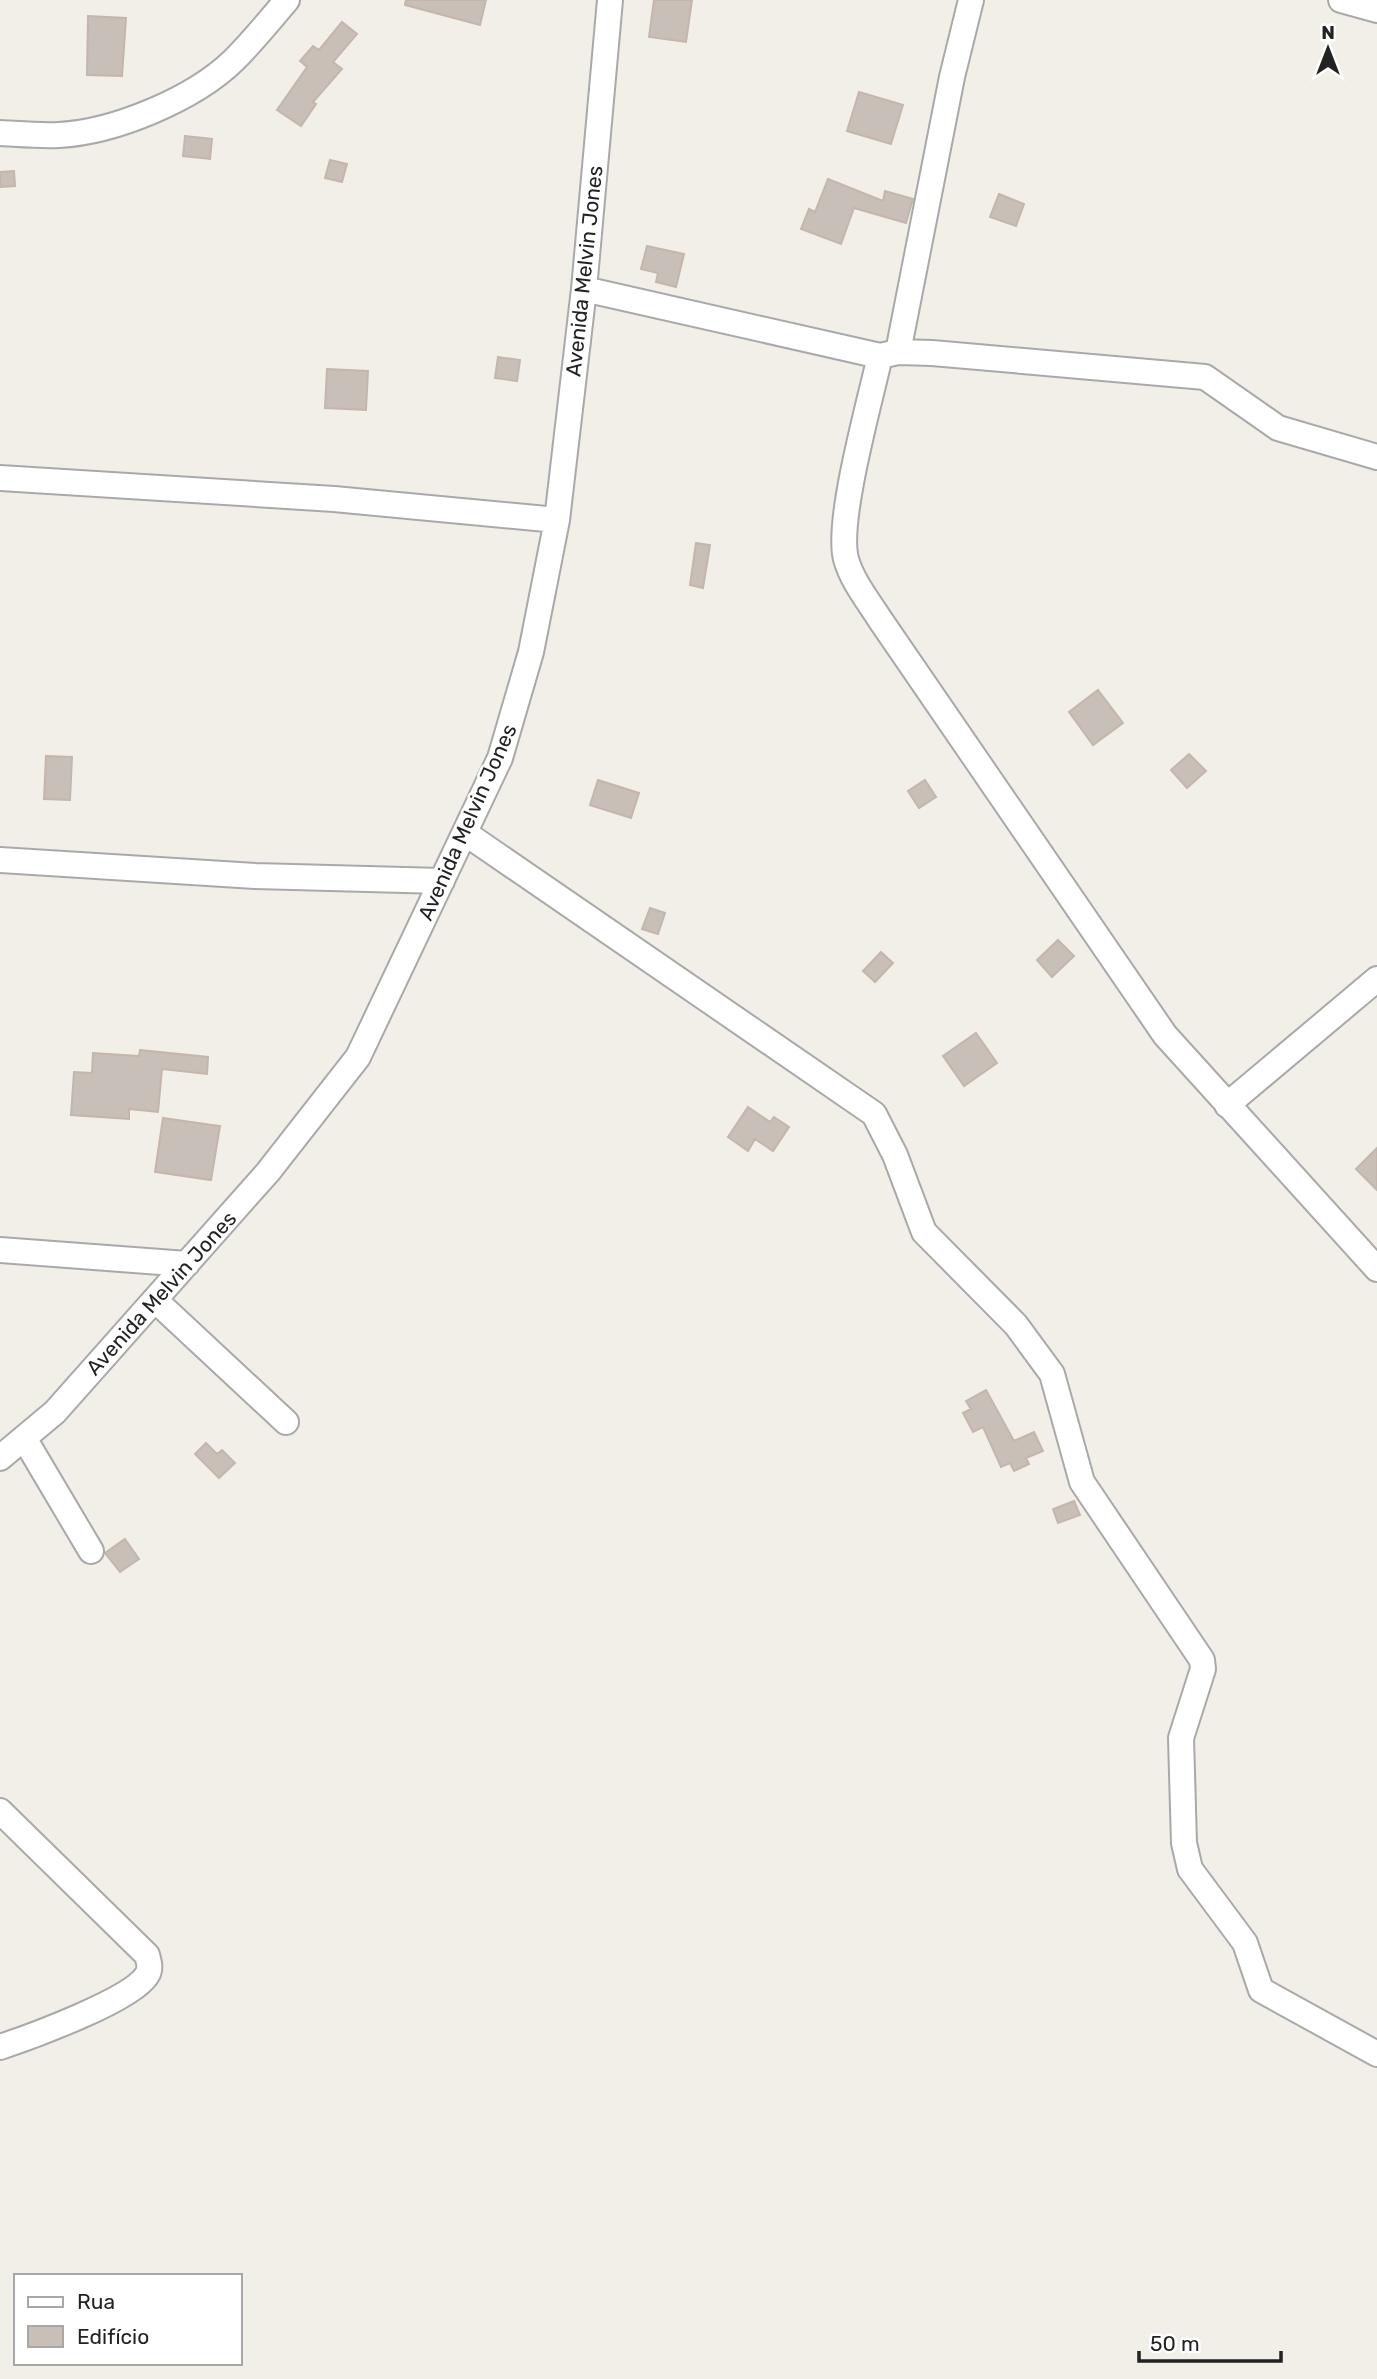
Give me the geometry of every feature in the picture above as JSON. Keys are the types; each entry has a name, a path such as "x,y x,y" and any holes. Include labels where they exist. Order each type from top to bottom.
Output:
{"street":[{"path":"0,133 61,135 114,125 143,114 199,87 233,61 288,0"},
{"name":"Avenida Melvin Jones","path":"0,1458 55,1412 155,1300 268,1172 358,1057 500,758 518,704 557,520 584,289 610,0"},
{"path":"971,0 889,354 845,525 846,557 851,572 881,621 1165,1035 1377,1269"},
{"path":"1341,0 1377,10"},
{"path":"584,289 889,354 1205,377 1278,428 1377,457"},
{"path":"0,478 334,499 557,520"},
{"path":"465,833 874,1114 895,1155 924,1232 1016,1325 1052,1374 1082,1482 1202,1660 1203,1669 1181,1738 1184,1843 1190,1869 1245,1943 1261,1990 1377,2054"},
{"path":"0,860 255,876 442,881"},
{"path":"1227,1105 1377,979"},
{"path":"0,1250 187,1264"},
{"path":"155,1300 286,1422"},
{"path":"24,1438 91,1551"},
{"path":"0,1811 147,1955 149,1973 136,1988 35,2035 0,2047"}],"building":[{"path":"406,0 486,0 480,25 405,5"},
{"path":"654,0 692,0 686,42 649,37"},
{"path":"88,16 126,18 122,76 87,75"},
{"path":"342,22 357,34 333,62 342,69 313,102 316,104 301,126 277,110 307,67 300,61 313,46 319,50"},
{"path":"859,92 903,105 891,144 847,131"},
{"path":"185,136 212,139 210,159 183,156"},
{"path":"330,160 347,164 342,182 325,178"},
{"path":"14,171 15,186 0,187 0,172"},
{"path":"828,179 883,201 885,191 913,199 906,223 854,208 841,244 801,229 809,209 815,212"},
{"path":"999,194 1024,204 1016,226 990,217"},
{"path":"647,246 684,254 676,287 656,282 658,273 641,269"},
{"path":"498,357 520,360 517,381 495,378"},
{"path":"327,369 368,371 366,410 325,408"},
{"path":"696,543 710,545 703,588 690,585"},
{"path":"1098,690 1123,723 1093,745 1069,712"},
{"path":"1189,754 1206,771 1187,788 1171,770"},
{"path":"46,756 72,757 70,800 44,799"},
{"path":"598,780 639,793 631,818 590,805"},
{"path":"925,780 936,797 919,808 908,791"},
{"path":"650,908 665,913 658,934 642,929"},
{"path":"1058,940 1074,956 1052,977 1037,960"},
{"path":"881,952 893,963 875,982 863,971"},
{"path":"976,1033 997,1063 964,1086 943,1056"},
{"path":"140,1050 208,1057 207,1074 162,1069 158,1112 129,1109 129,1119 71,1115 74,1072 92,1073 93,1053 139,1056"},
{"path":"748,1107 770,1122 774,1117 789,1127 773,1151 755,1139 748,1151 728,1137"},
{"path":"163,1118 220,1126 211,1180 155,1172"},
{"path":"1377,1148 1377,1190 1356,1169"},
{"path":"986,1390 1014,1441 1034,1432 1043,1451 1026,1458 1029,1464 1014,1471 1010,1463 1001,1467 983,1427 973,1432 963,1413 971,1409 966,1401"},
{"path":"206,1443 217,1454 222,1450 235,1463 219,1478 195,1454"},
{"path":"1074,1501 1080,1515 1058,1523 1053,1509"},
{"path":"125,1539 139,1559 120,1572 105,1553"}]}
